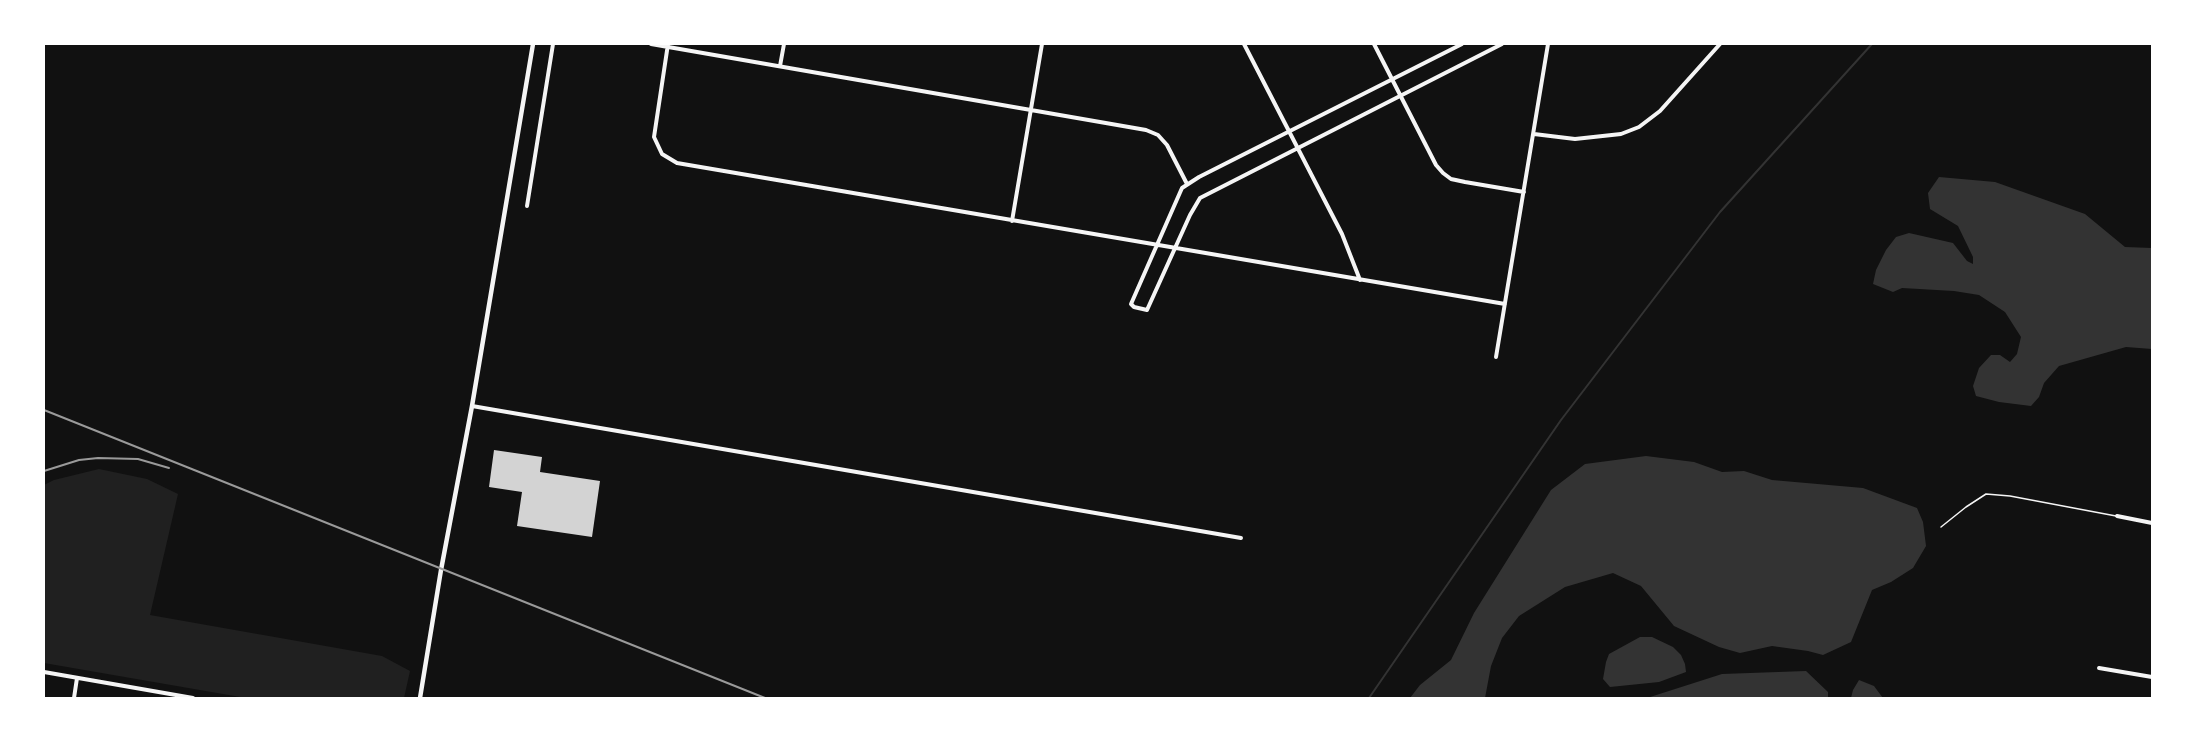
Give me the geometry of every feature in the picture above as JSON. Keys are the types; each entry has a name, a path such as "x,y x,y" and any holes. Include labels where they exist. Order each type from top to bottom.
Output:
{"street":[{"path":"420,699 533,44"},
{"path":"527,206 553,44"},
{"path":"651,44 668,45 1122,124 1152,132 1163,139 1187,184"},
{"path":"780,66 784,44"},
{"path":"1012,221 1042,44"},
{"path":"1244,44 1342,234 1360,280"},
{"path":"1374,44 1436,165 1443,173 1451,179 1524,192"},
{"path":"1462,44 1187,184 1179,192 1131,304 1147,310 1190,214 1200,198 1502,44"},
{"path":"1496,357 1548,44"},
{"path":"1534,134 1575,139 1621,134 1639,127 1660,111 1720,44"},
{"path":"668,45 654,137 662,154 676,163 1504,304"},
{"path":"472,406 1241,538"},
{"path":"2117,516 2152,523"},
{"path":"2098,668 2152,676"},
{"path":"44,672 193,699"},
{"path":"74,699 77,678"}],"lane":[{"path":"1941,526 1986,494 2010,496 2117,516"}],"shaded area":[{"path":"1939,177 1995,182 2085,214 2125,247 2152,248 2152,349 2126,347 2059,366 2044,383 2039,397 2031,406 1976,396 1973,386 1979,368 1991,355 2000,355 2010,362 2017,354 2021,337 2005,312 1979,295 1902,288 1893,292 1873,284 1876,270 1886,250 1896,237 1909,233 1953,243 1967,261 1973,264 1973,257 1958,226 1930,209 1928,193"},
{"path":"1646,456 1694,462 1722,472 1744,471 1772,480 1863,488 1917,508 1923,522 1926,546 1913,568 1891,582 1872,590 1851,642 1823,655 1772,646 1740,653 1719,647 1674,626 1641,586 1613,573 1565,587 1519,616 1502,638 1491,666 1485,698 1410,698 1420,685 1451,660 1474,613 1551,490 1585,464"},
{"path":"99,469 147,479 178,494 150,615 382,656 410,671 404,698 246,698 44,663 44,485 54,480"},
{"path":"1640,637 1652,637 1673,647 1681,655 1686,672 1659,682 1610,687 1603,679 1609,654"},
{"path":"1806,671 1828,692 1828,698 1647,698 1722,674"},
{"path":"1859,680 1874,686 1883,698 1851,698"}],"building":[{"path":"494,450 542,457 540,472 600,481 592,537 517,526 522,492 489,487"}],"waterway":[{"path":"1369,698 1561,420 1720,212 1872,44"}],"railway":[{"path":"44,410 765,698"},
{"path":"44,471 79,460 98,458 138,459 169,468"}]}
